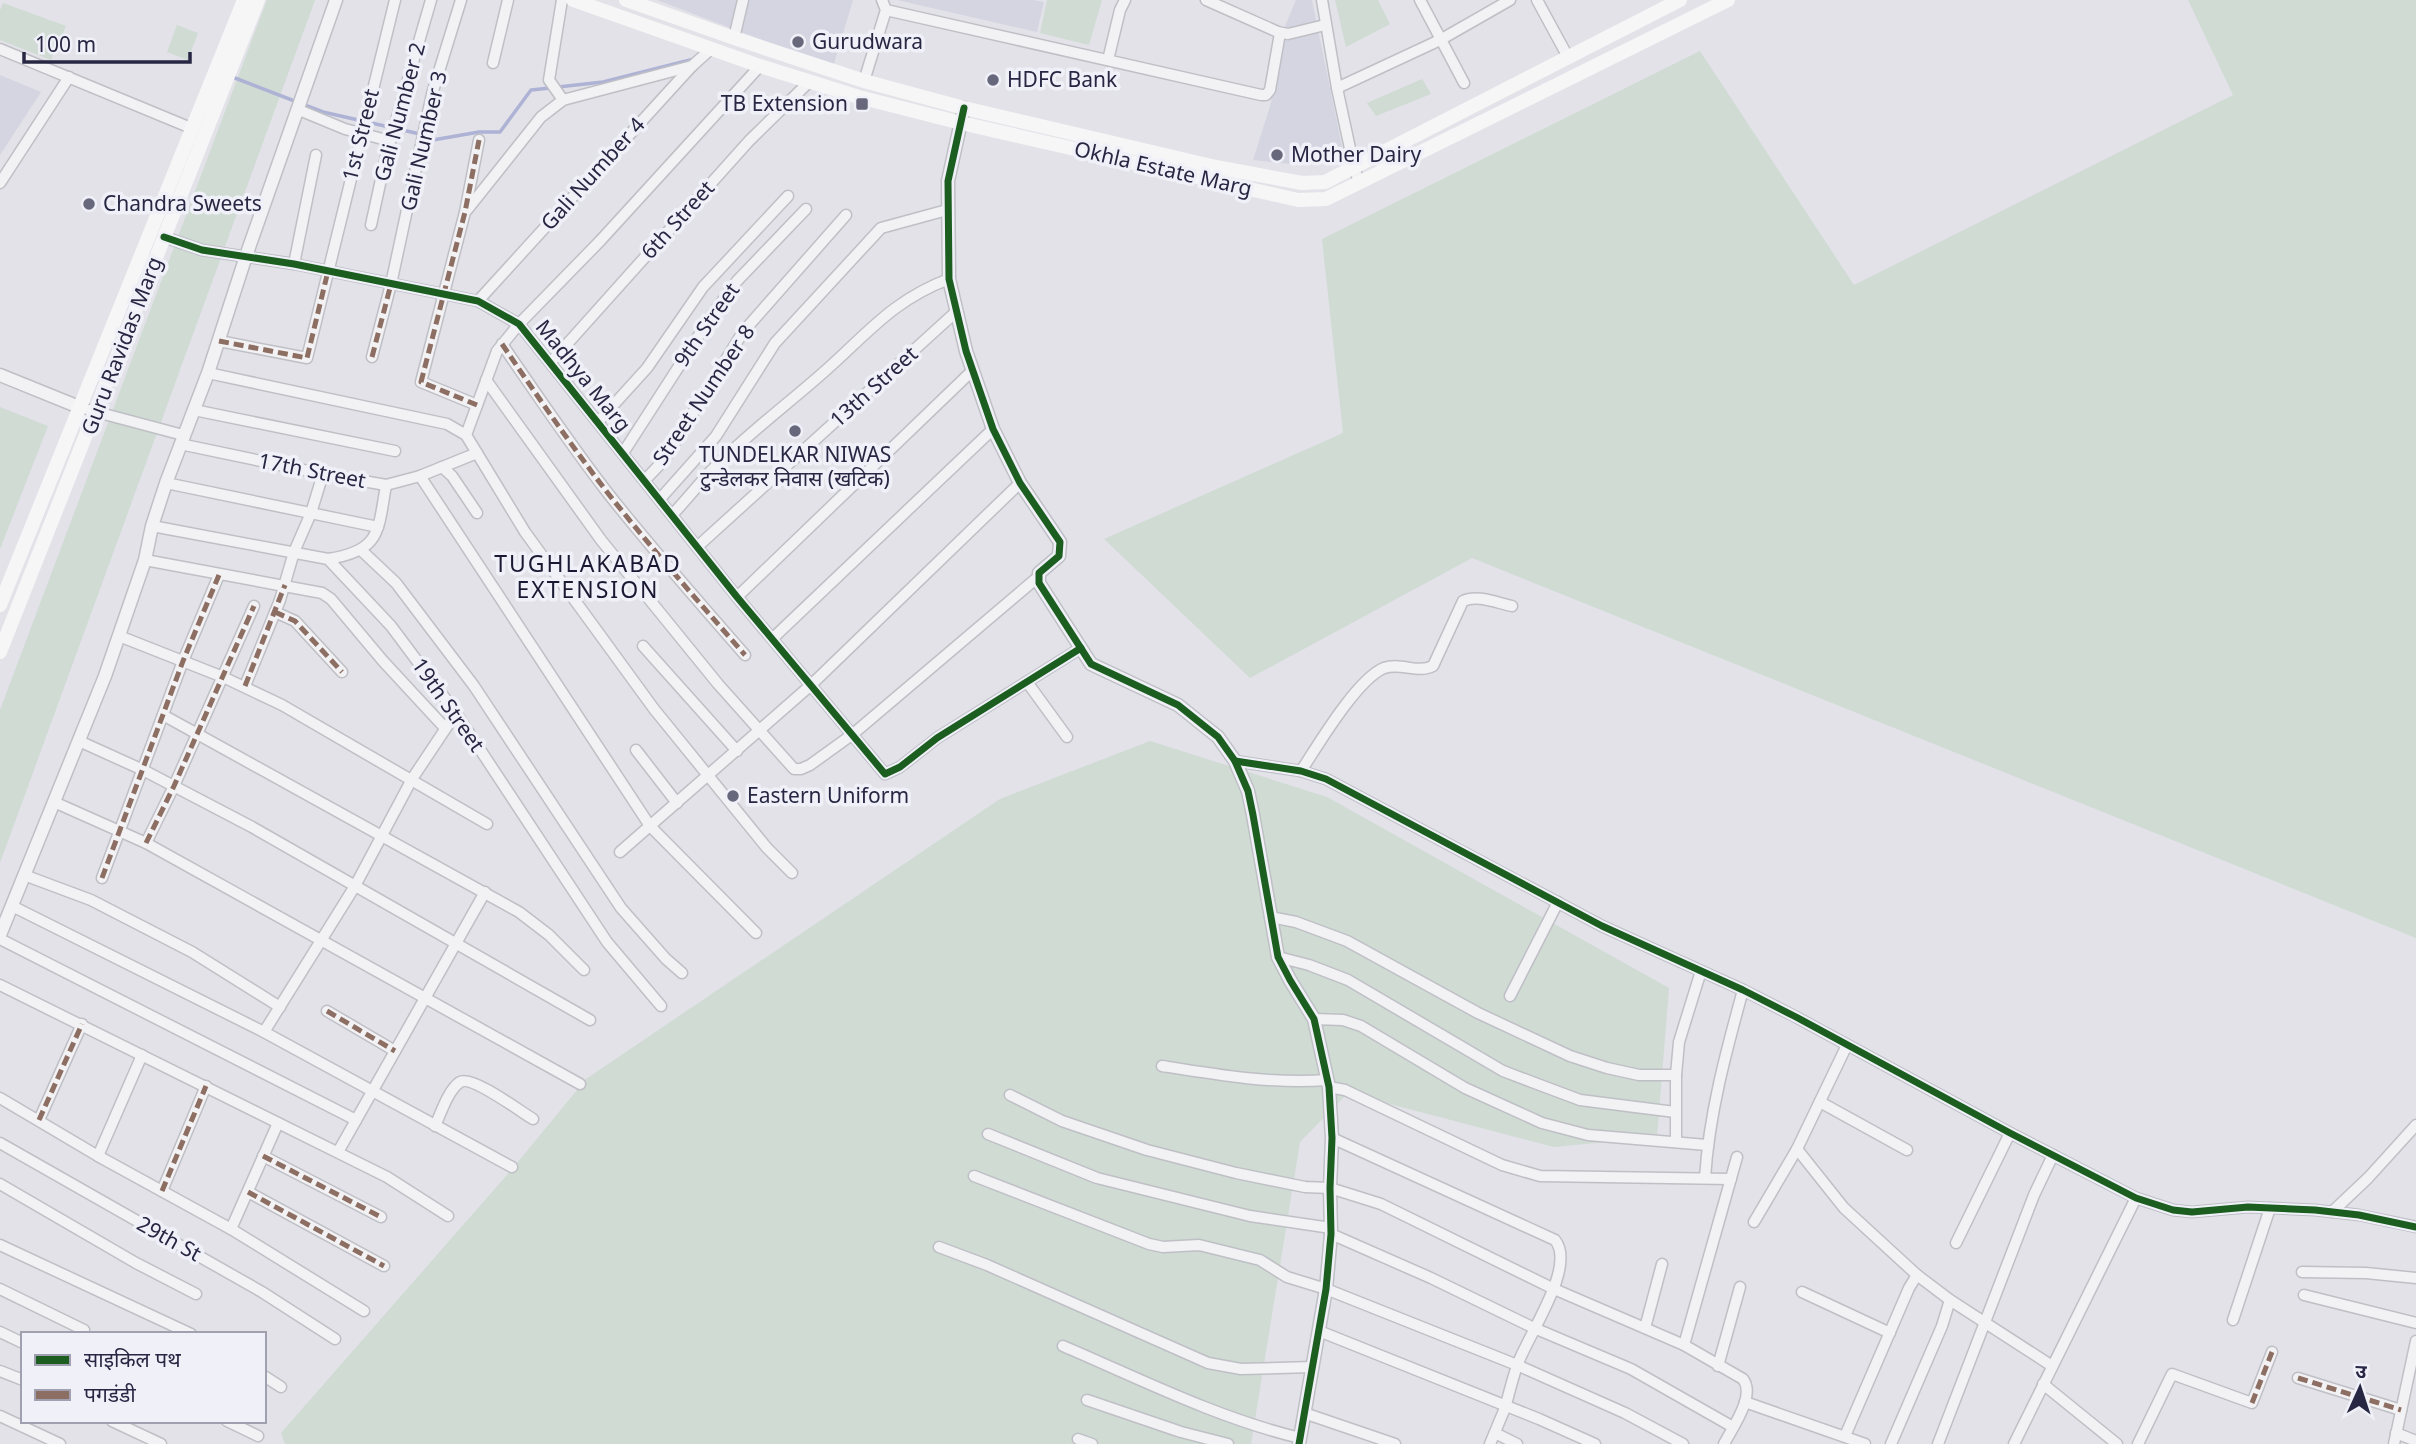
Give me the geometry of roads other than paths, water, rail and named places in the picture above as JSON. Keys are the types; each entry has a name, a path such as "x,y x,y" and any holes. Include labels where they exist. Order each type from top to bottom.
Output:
{"main road":[{"name":"Guru Ravidas Marg","path":"0,605 244,0"},
{"name":"Guru Ravidas Marg","path":"0,652 258,0"},
{"name":"Okhla Estate Marg","path":"573,0 760,66 859,97 1298,200 1326,199 1728,0"},
{"name":"Okhla Estate Marg","path":"626,0 864,81 964,108 1216,167 1302,183 1325,182 1680,0"}],"street":[{"path":"337,0 246,256 208,373 166,483 152,526 145,560 119,636 0,937 356,1120"},
{"name":"1st Street","path":"219,341 307,358 395,0"},
{"name":"Gali Number 2","path":"371,225 390,141 431,0"},
{"name":"Gali Number 3","path":"372,357 391,284 432,94 461,0"},
{"path":"493,63 508,0"},
{"path":"562,0 549,80 563,100"},
{"path":"734,38 743,0"},
{"path":"1108,60 1125,0"},
{"path":"1206,0 1280,33 1288,34 1325,25"},
{"path":"1322,0 1337,88 1359,182"},
{"path":"1420,0 1464,83"},
{"path":"1337,88 1440,40 1510,0"},
{"path":"1537,0 1568,57"},
{"path":"864,81 884,5 1254,95 1266,95 1270,90 1280,33"},
{"path":"0,49 191,128"},
{"name":"Gali Number 4","path":"478,301 692,66 711,49"},
{"path":"465,212 541,117 563,100 692,66"},
{"path":"466,435 502,344 600,242 760,66"},
{"path":"0,183 69,77"},
{"name":"6th Street","path":"551,362 749,141 809,82"},
{"path":"486,380 601,540 718,684 794,769 810,765 853,734 1038,577 1059,556 1061,548 1060,542 1020,483 993,429 972,371 949,279 948,181 964,108"},
{"path":"299,110 362,134 390,141"},
{"path":"477,405 421,383 465,212 479,140"},
{"path":"294,264 316,155"},
{"path":"598,422 647,368 703,287 788,196"},
{"name":"9th Street","path":"623,453 737,281 806,209"},
{"path":"660,499 716,436 775,343 881,228 947,210"},
{"name":"Street Number 8","path":"645,480 664,460 743,332 846,215"},
{"name":"Madhya Marg","path":"164,237 202,250 294,264 478,301 519,324 737,597 885,774 1027,682"},
{"path":"673,514 713,469 875,322 925,288 949,279"},
{"name":"13th Street","path":"697,547 957,312"},
{"path":"502,344 606,491 668,568 745,655"},
{"path":"737,597 972,371"},
{"path":"208,373 447,424 466,435 525,532 587,619 654,709 767,848 792,873"},
{"path":"0,375 79,407"},
{"name":"17th Street","path":"79,407 182,439 323,474 386,485 420,476 477,453"},
{"path":"194,410 395,451"},
{"path":"773,638 993,429"},
{"path":"442,467 452,476 477,513"},
{"path":"245,687 285,585 294,551 311,513 323,474"},
{"path":"420,476 650,826 756,933"},
{"path":"166,483 378,527"},
{"path":"620,852 811,685 1020,483"},
{"path":"152,526 328,559 346,556 373,541 386,485"},
{"path":"361,550 396,583 467,677 621,908 682,973"},
{"name":"19th Street","path":"328,559 391,626 456,713 607,942 661,1006"},
{"path":"145,560 322,593 331,599 444,728"},
{"path":"102,878 183,661 219,575"},
{"path":"1038,577 1039,583 1091,664 1178,705 1218,737 1235,761 1248,791 1278,957 1314,1019 1328,1084 1332,1139 1331,1231 1326,1289 1299,1441 1225,1415 1063,1346"},
{"path":"1301,771 1341,711 1378,671 1396,665 1418,670 1433,666 1463,601 1476,598 1512,606"},
{"path":"146,843 254,606"},
{"path":"275,612 295,621 342,672"},
{"path":"119,636 223,677 282,705 487,824"},
{"path":"643,646 737,751"},
{"path":"1067,737 1027,682 1081,648"},
{"path":"264,1032 355,886 412,779 456,713"},
{"path":"163,715 519,912 549,935 584,970"},
{"path":"79,741 174,786 590,1020"},
{"path":"636,750 677,803"},
{"path":"1235,761 1301,771 1326,779 1602,926 1743,990 2136,1198 2174,1210 2192,1212 2248,1207 2332,1212 2416,1227"},
{"path":"54,802 146,843 580,1084"},
{"path":"24,875 91,901 192,952 280,1007"},
{"path":"338,1152 485,892"},
{"path":"1510,996 1558,902"},
{"path":"12,906 264,1032 512,1167"},
{"path":"1270,917 1296,922 1347,941 1478,1013 1570,1056 1639,1075 1676,1075"},
{"path":"1278,957 1348,980 1493,1065 1532,1082 1580,1100 1675,1112"},
{"path":"1676,1142 1679,1042 1701,971"},
{"path":"0,985 387,1177 448,1216"},
{"path":"1705,1178 1707,1145 1711,1135 1718,1082 1743,990"},
{"path":"327,1011 395,1051"},
{"path":"1314,1019 1343,1020 1361,1026 1465,1088 1542,1123 1588,1135 1707,1145"},
{"path":"40,1121 82,1024"},
{"path":"1754,1222 1797,1149 1847,1045"},
{"path":"98,1156 142,1055"},
{"path":"1162,1066 1246,1080 1328,1084 1522,1172 1568,1177 1731,1179"},
{"path":"435,1126 453,1090 464,1080 497,1096 533,1119"},
{"path":"162,1191 206,1086"},
{"path":"1010,1095 1062,1121 1147,1150 1305,1187 1330,1188 1381,1204 1554,1289 1684,1345 1746,1383 1748,1390 1745,1402 1724,1444"},
{"path":"0,1098 98,1156 231,1228 364,1311"},
{"path":"1821,1102 1907,1150"},
{"path":"231,1228 278,1122"},
{"path":"2332,1212 2368,1178 2416,1125"},
{"path":"1956,1243 2010,1133"},
{"path":"988,1134 1097,1178 1250,1216 1331,1231 1534,1328 1631,1368 1733,1427"},
{"path":"1332,1139 1555,1240 1562,1254 1554,1289 1517,1365 1505,1407 1492,1438 1517,1444"},
{"name":"29th St","path":"0,1143 262,1292 335,1339"},
{"path":"1797,1149 1844,1208 1917,1275 1950,1300 2052,1366"},
{"path":"1938,1444 2034,1195 2053,1155"},
{"path":"263,1156 381,1217"},
{"path":"1684,1345 1737,1157"},
{"path":"974,1176 1149,1244 1163,1247 1199,1245 1260,1261 1297,1282 1326,1289 1517,1365 1625,1413 1683,1444"},
{"path":"0,1184 136,1263 196,1294"},
{"path":"248,1192 384,1266"},
{"path":"2014,1444 2136,1198"},
{"path":"2233,1320 2270,1208"},
{"path":"0,1245 187,1332"},
{"path":"939,1247 987,1265 1208,1363 1241,1369 1313,1367"},
{"path":"1645,1328 1662,1264"},
{"path":"2302,1272 2366,1273 2416,1278"},
{"path":"1845,1436 1917,1275"},
{"path":"1718,1366 1740,1287"},
{"path":"0,1289 84,1329"},
{"path":"1802,1292 1890,1334"},
{"path":"2304,1295 2416,1323"},
{"path":"1891,1444 1942,1326 1950,1300"},
{"path":"1320,1331 1595,1444"},
{"path":"0,1332 21,1342"},
{"path":"2416,1341 2411,1390 2401,1410 2395,1438 2416,1441"},
{"path":"2138,1444 2172,1374 2252,1403 2272,1352"},
{"path":"0,1371 21,1379"},
{"path":"266,1377 281,1387"},
{"path":"2298,1378 2401,1410"},
{"path":"2043,1384 2117,1444"},
{"path":"1087,1400 1181,1432 1228,1444"},
{"path":"1745,1402 1865,1444"},
{"path":"1304,1413 1395,1444"},
{"path":"0,1416 60,1444"},
{"path":"115,1423 161,1444"},
{"path":"231,1423 258,1436"},
{"path":"1078,1439 1092,1444"}],"waterway":[{"path":"558,87 603,82 694,59"},
{"path":"235,78 323,112 420,134"},
{"path":"427,137 433,140 479,132 500,132 531,90 550,88"}],"place":[{"name":"Gurudwara","path":"798,42"},
{"name":"HDFC Bank","path":"993,80"},
{"name":"TB Extension","path":"862,104"},
{"name":"Mother Dairy","path":"1277,155"},
{"name":"Chandra Sweets","path":"89,204"},
{"name":"TUNDELKAR NIWAS टुन्डेलकर निवास (खटिक)","path":"795,431"},
{"name":"Eastern Uniform","path":"733,796"}],"district":[{"name":"TUGHLAKABAD EXTENSION","path":"588,577"}]}
